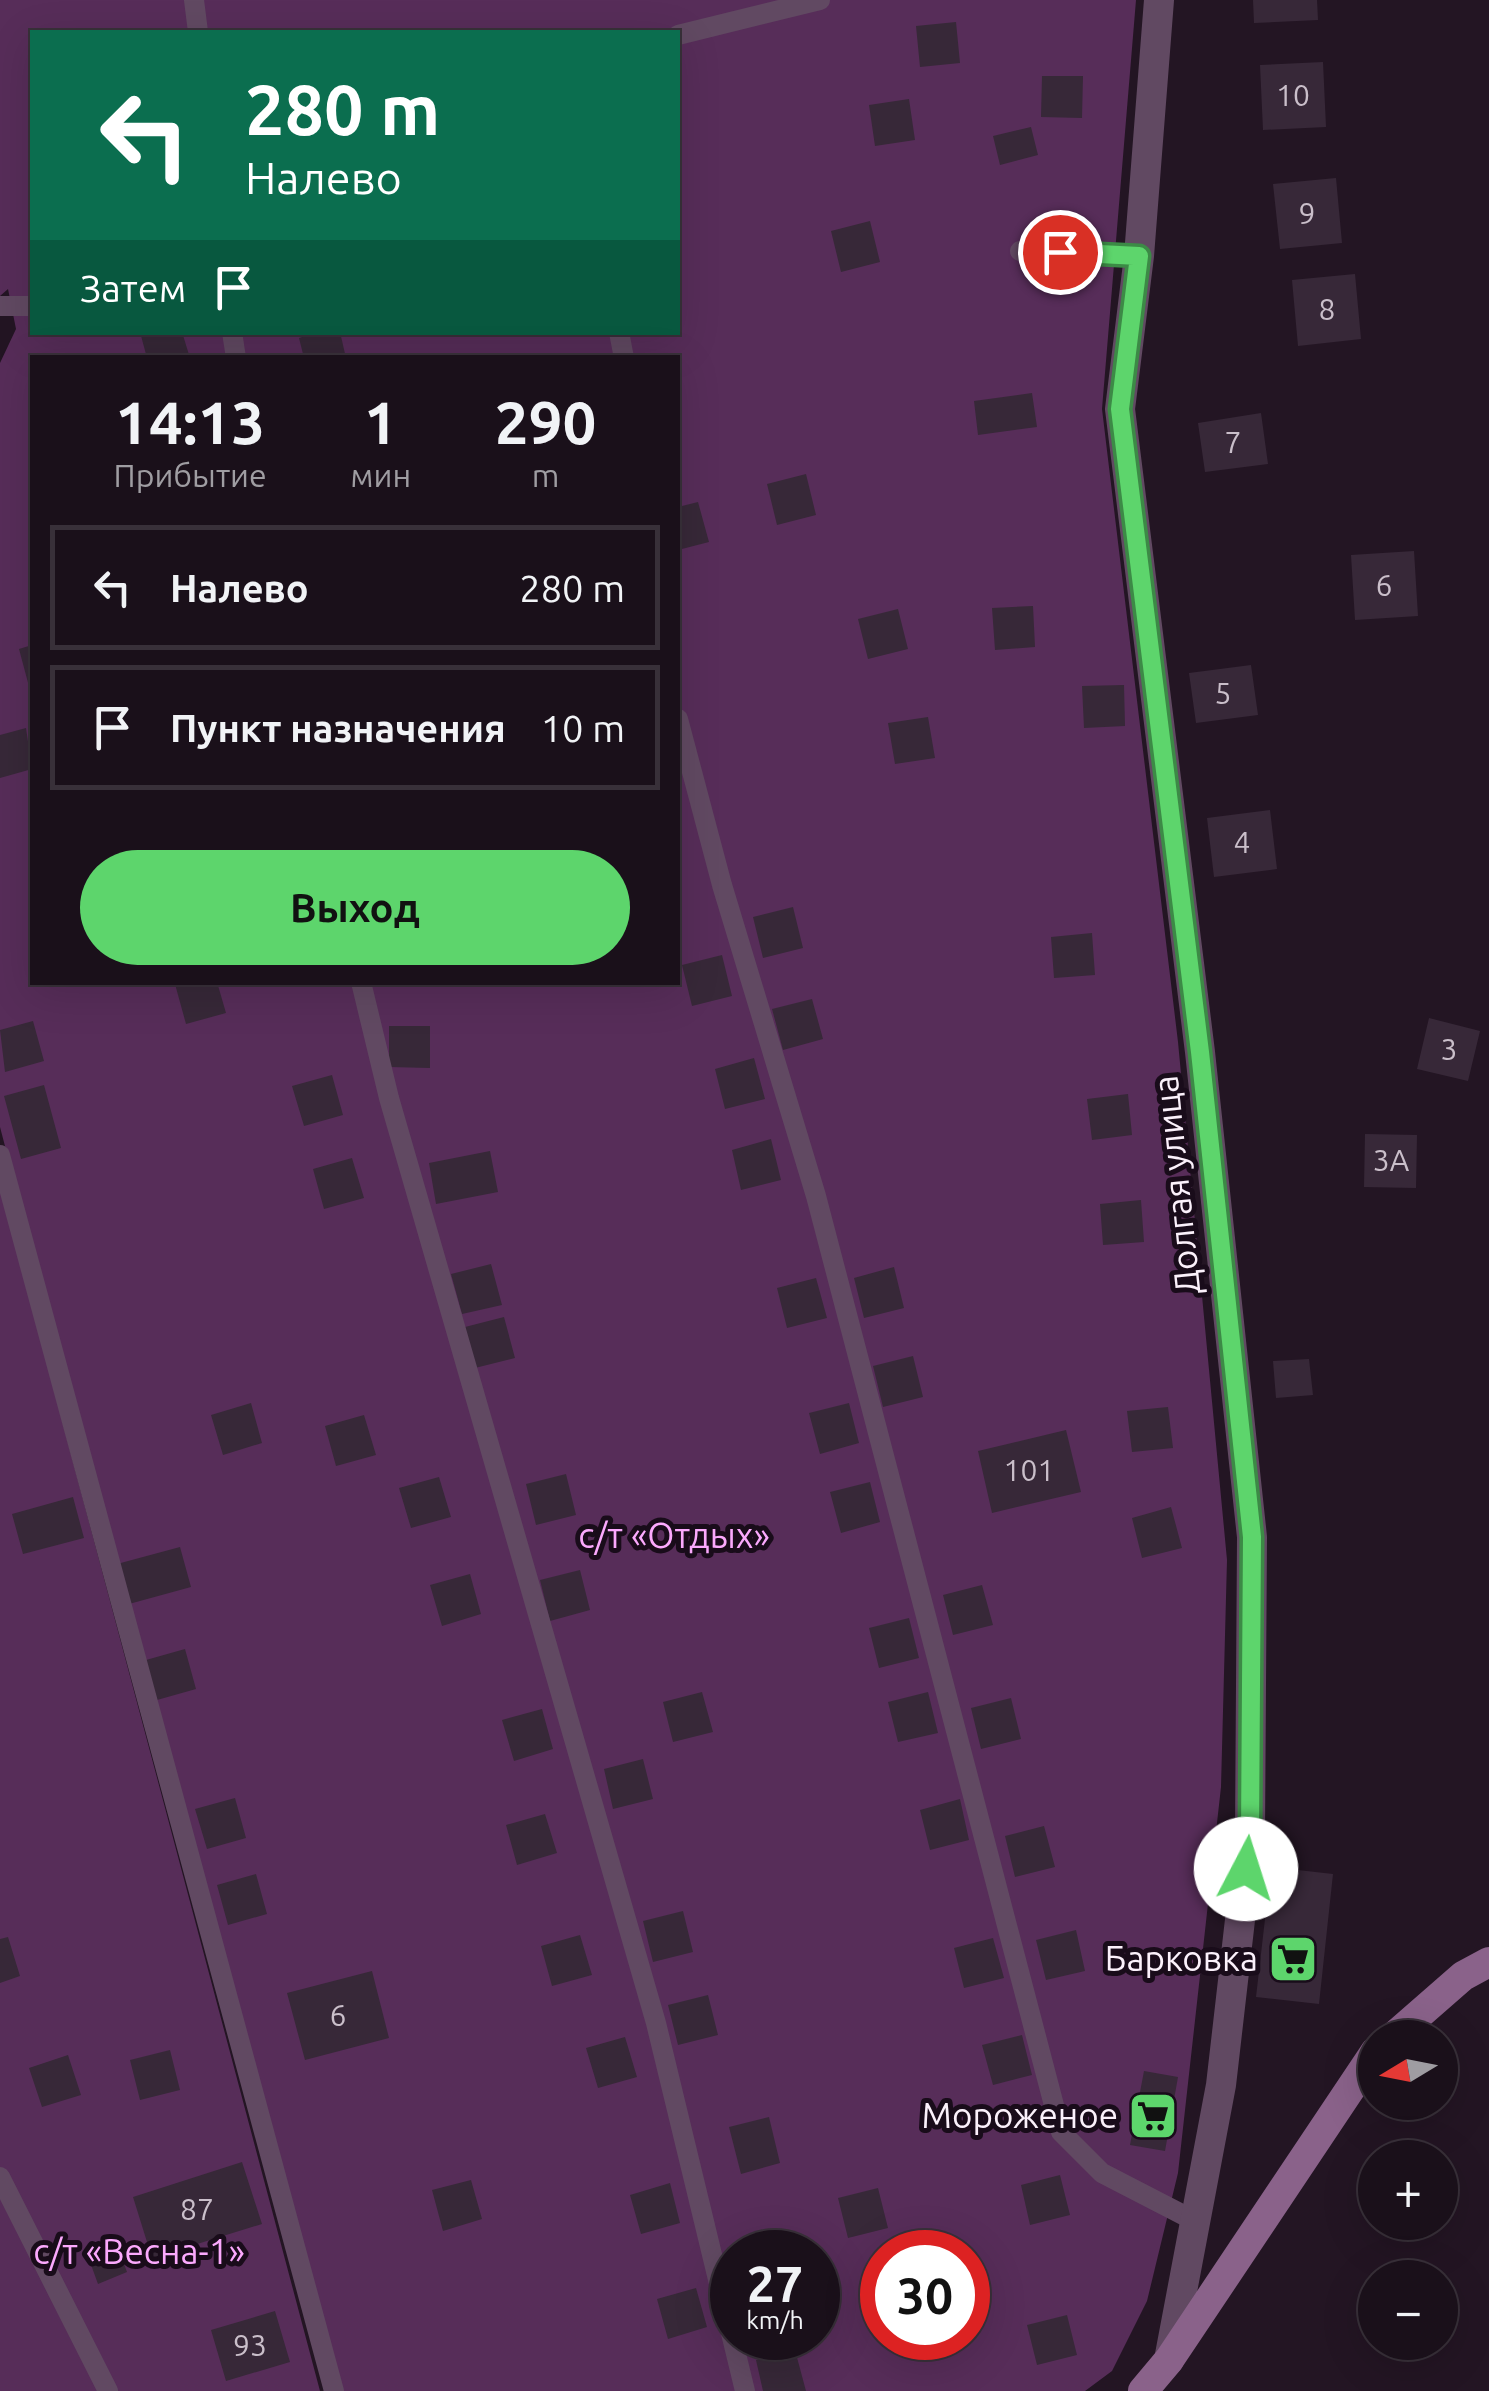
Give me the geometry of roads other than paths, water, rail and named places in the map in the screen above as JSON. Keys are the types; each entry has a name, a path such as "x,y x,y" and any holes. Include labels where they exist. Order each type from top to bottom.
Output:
{"main road":[{"path":"1412,2020 1462,1976 1489,1962"},
{"path":"1143,2391 1169,2360 1358,2077"}],"street":[{"name":"Долгая улица","path":"1159,0 1139,256 1120,409 1200,1052 1252,1537 1250,1833 1220,2084 1169,2360"}],"lane":[{"path":"194,0 198,30"},
{"path":"680,34 743,8 820,0"},
{"path":"1020,251 1139,256"},
{"path":"1,311 30,306"},
{"path":"680,727 722,885 816,1196 1061,2132 1102,2174 1195,2222"},
{"path":"362,985 388,1098 656,2023 745,2391"},
{"path":"0,1156 334,2391"},
{"path":"0,2177 108,2391"},
{"path":"0,2228 23,2222"}],"place":[{"name":"Барковка","path":"1293,1959"},
{"name":"Мороженое","path":"1153,2116"}],"park label":[{"name":"с/т «Отдых»","path":"674,1536"},
{"name":"с/т «Весна-1»","path":"139,2252"}]}
